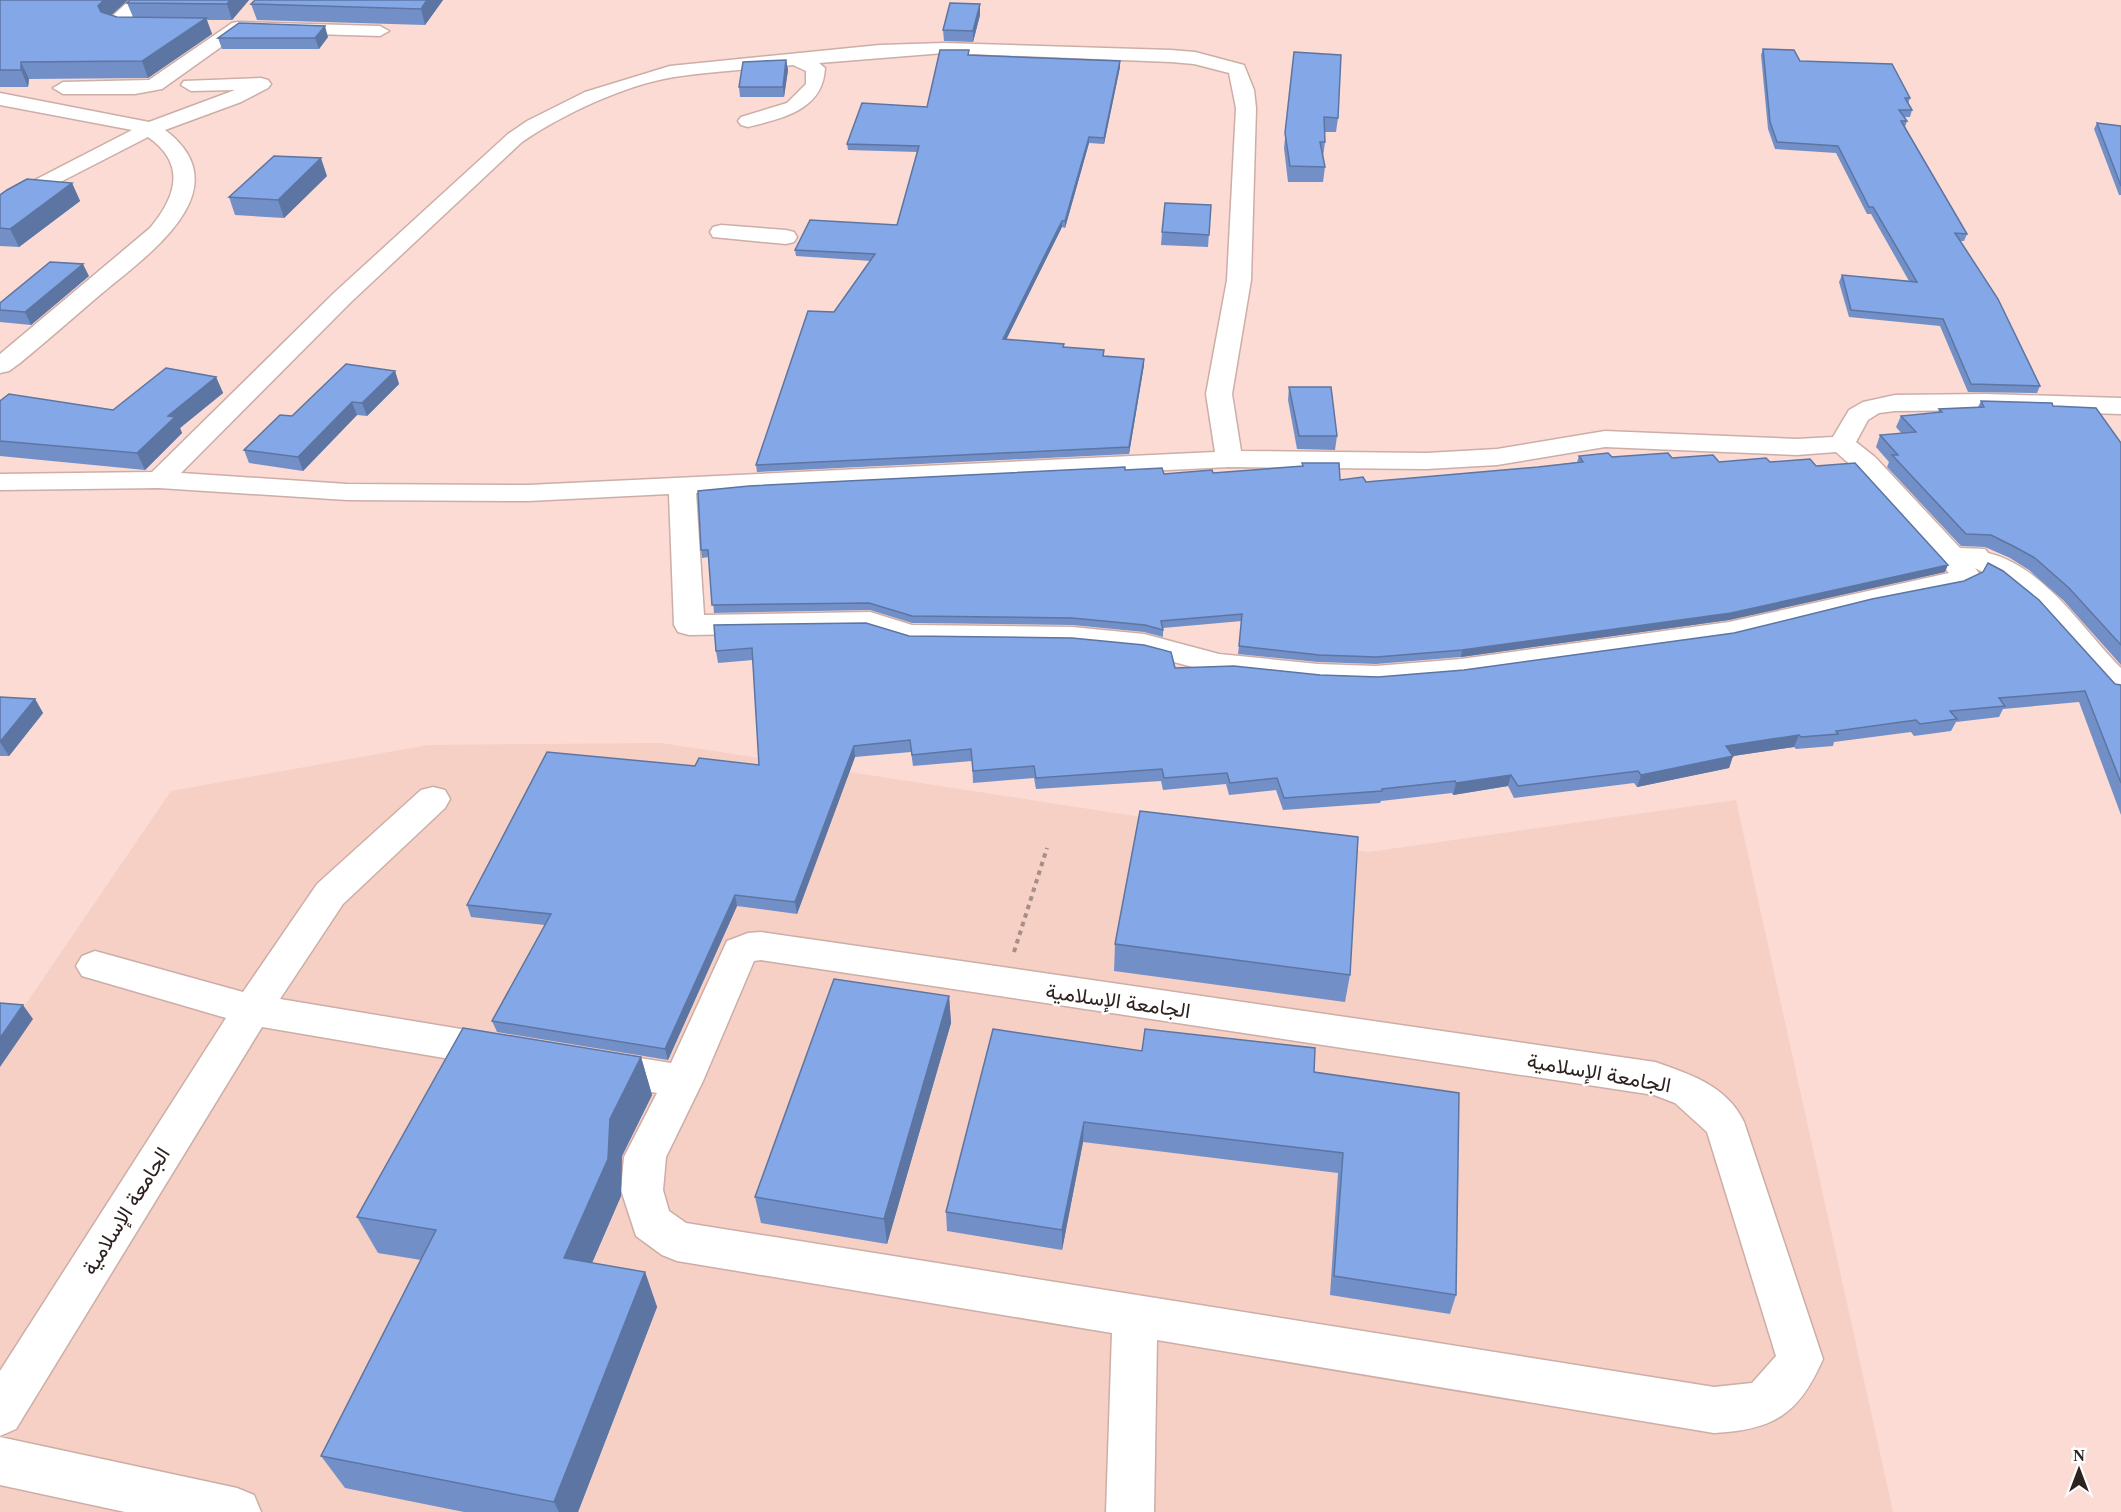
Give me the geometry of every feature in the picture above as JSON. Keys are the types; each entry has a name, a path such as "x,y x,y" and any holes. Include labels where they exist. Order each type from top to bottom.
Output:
{"street":[{"path":"140,0 115,23 123,26 169,26"},
{"path":"63,88 135,88 155,85 238,27 253,9"},
{"path":"203,26 380,31"},
{"path":"159,480 343,297 515,138 534,125 592,96 670,72 944,48 1171,56 1195,58 1237,69 1244,90 1246,108 1239,280 1219,394 1229,459"},
{"path":"748,121 794,107 815,85 816,68 797,60"},
{"path":"0,207 149,129 234,98 261,84 191,85"},
{"path":"0,99 149,129 172,143 181,157 186,175 184,188 168,222 145,246 0,366"},
{"path":"721,232 786,237"},
{"path":"1842,444 1858,415 1872,407 1895,403 2121,406"},
{"path":"0,482 159,480 312,490 442,494 528,493 682,484 1229,459 1462,459 1497,457 1605,439 1797,447 1842,444 1865,463 1953,557 1966,576 1948,584 1866,599 1729,633 1461,669 1376,676 1318,674 1219,664 1144,644 1072,637 910,635 870,622 689,625 682,484"},
{"path":"1953,557 2000,553"},
{"path":"1953,557 1988,562 2023,586 2059,617 2121,687"},
{"name":"الجامعة الإسلامية","path":"0,1413 252,1010 330,894 434,799"},
{"name":"الجامعة الإسلامية","path":"761,946 1003,984 1655,1079 1689,1091 1724,1122 1800,1359 1784,1388 1754,1408 1714,1410 677,1241 651,1222 642,1190 645,1157 683,1081 740,951 748,947 761,946"},
{"path":"95,966 252,1010 683,1081"},
{"path":"1130,1512 1135,1317"},
{"path":"0,1461 237,1512"}],"path":[{"path":"1003,984 1047,848"}],"shaded area":[{"path":"661,743 1369,852 1736,800 1893,1512 0,1512 0,1042 171,791 428,745"}],"building":[{"path":"0,0 104,0 98,6 101,12 117,17 206,18 142,61 21,62 21,70 0,70"},
{"path":"130,0 230,0 227,4 127,3"},
{"path":"255,0 427,0 421,9 251,4"},
{"path":"950,3 980,4 973,31 943,30"},
{"path":"239,23 325,26 315,38 218,38"},
{"path":"1763,49 1794,50 1800,61 1892,64 1910,98 1905,98 1912,110 1899,110 1907,121 1901,121 1967,234 1955,233 1998,299 2040,386 1971,384 1943,319 1851,310 1842,275 1917,282 1873,207 1869,207 1838,146 1777,142 1770,122"},
{"path":"940,50 969,50 968,55 1120,61 1104,138 1089,137 1065,221 1062,221 1003,339 1064,344 1063,347 1104,350 1103,356 1144,359 1129,447 756,465 808,311 834,312 875,254 795,250 810,220 897,225 919,146 847,144 862,103 927,107"},
{"path":"1294,52 1341,55 1338,118 1324,117 1325,142 1320,142 1325,167 1290,166 1285,133"},
{"path":"786,60 783,87 739,87 743,62"},
{"path":"2097,123 2121,126 2121,186"},
{"path":"274,156 321,158 278,200 229,197"},
{"path":"27,179 72,183 10,229 0,228 0,195"},
{"path":"1165,203 1211,205 1209,235 1162,232"},
{"path":"50,262 83,264 25,312 0,310 0,303"},
{"path":"346,364 395,371 362,403 352,402 298,457 244,450 280,415 292,416"},
{"path":"166,368 216,377 168,416 175,417 137,453 0,441 0,401 9,394 113,410"},
{"path":"1289,387 1331,387 1337,436 1299,436"},
{"path":"1981,401 2052,403 2053,406 2096,408 2121,443 2121,645 2069,588 2035,558 1991,535 1966,534 1892,455 1898,455 1880,435 1916,432 1901,416 1942,412 1939,409 1984,407"},
{"path":"1608,453 1612,457 1668,453 1672,458 1713,455 1719,462 1766,458 1770,462 1810,459 1816,466 1855,463 1948,565 1731,613 1462,650 1377,657 1319,655 1239,646 1242,614 1161,621 1163,630 1145,625 1072,618 912,616 869,603 712,605 708,550 701,550 698,491 749,486 1125,467 1125,470 1162,468 1164,474 1212,470 1213,473 1303,466 1302,463 1339,463 1340,480 1363,477 1366,482 1583,462 1579,456"},
{"path":"1988,563 2003,571 2039,600 2115,684 2121,685 2121,783 2085,691 1999,698 2005,706 1950,711 1957,719 1920,724 1916,720 1836,731 1838,734 1801,737 1799,735 1726,746 1733,756 1641,775 1638,771 1518,786 1511,775 1456,783 1455,781 1382,789 1382,791 1284,798 1277,778 1230,783 1227,773 1164,778 1162,769 1036,778 1034,766 973,771 971,749 912,755 910,740 854,746 795,902 735,895 665,1049 492,1021 551,914 467,905 547,752 695,766 699,758 759,765 752,648 716,651 714,625 866,623 909,636 1072,638 1144,645 1171,652 1175,668 1234,666 1320,675 1378,677 1464,670 1734,633 1872,599 1964,581 1983,572"},
{"path":"0,697 35,699 0,742"},
{"path":"1140,811 1358,837 1350,975 1115,944"},
{"path":"834,979 949,996 884,1219 755,1197"},
{"path":"0,1003 23,1005 0,1038"},
{"path":"463,1028 641,1057 610,1119 608,1159 564,1258 645,1272 554,1502 321,1456 436,1230 357,1217"},
{"path":"993,1029 1142,1051 1145,1029 1315,1048 1314,1072 1459,1093 1456,1295 1334,1276 1343,1153 1084,1122 1062,1230 946,1212"}]}
